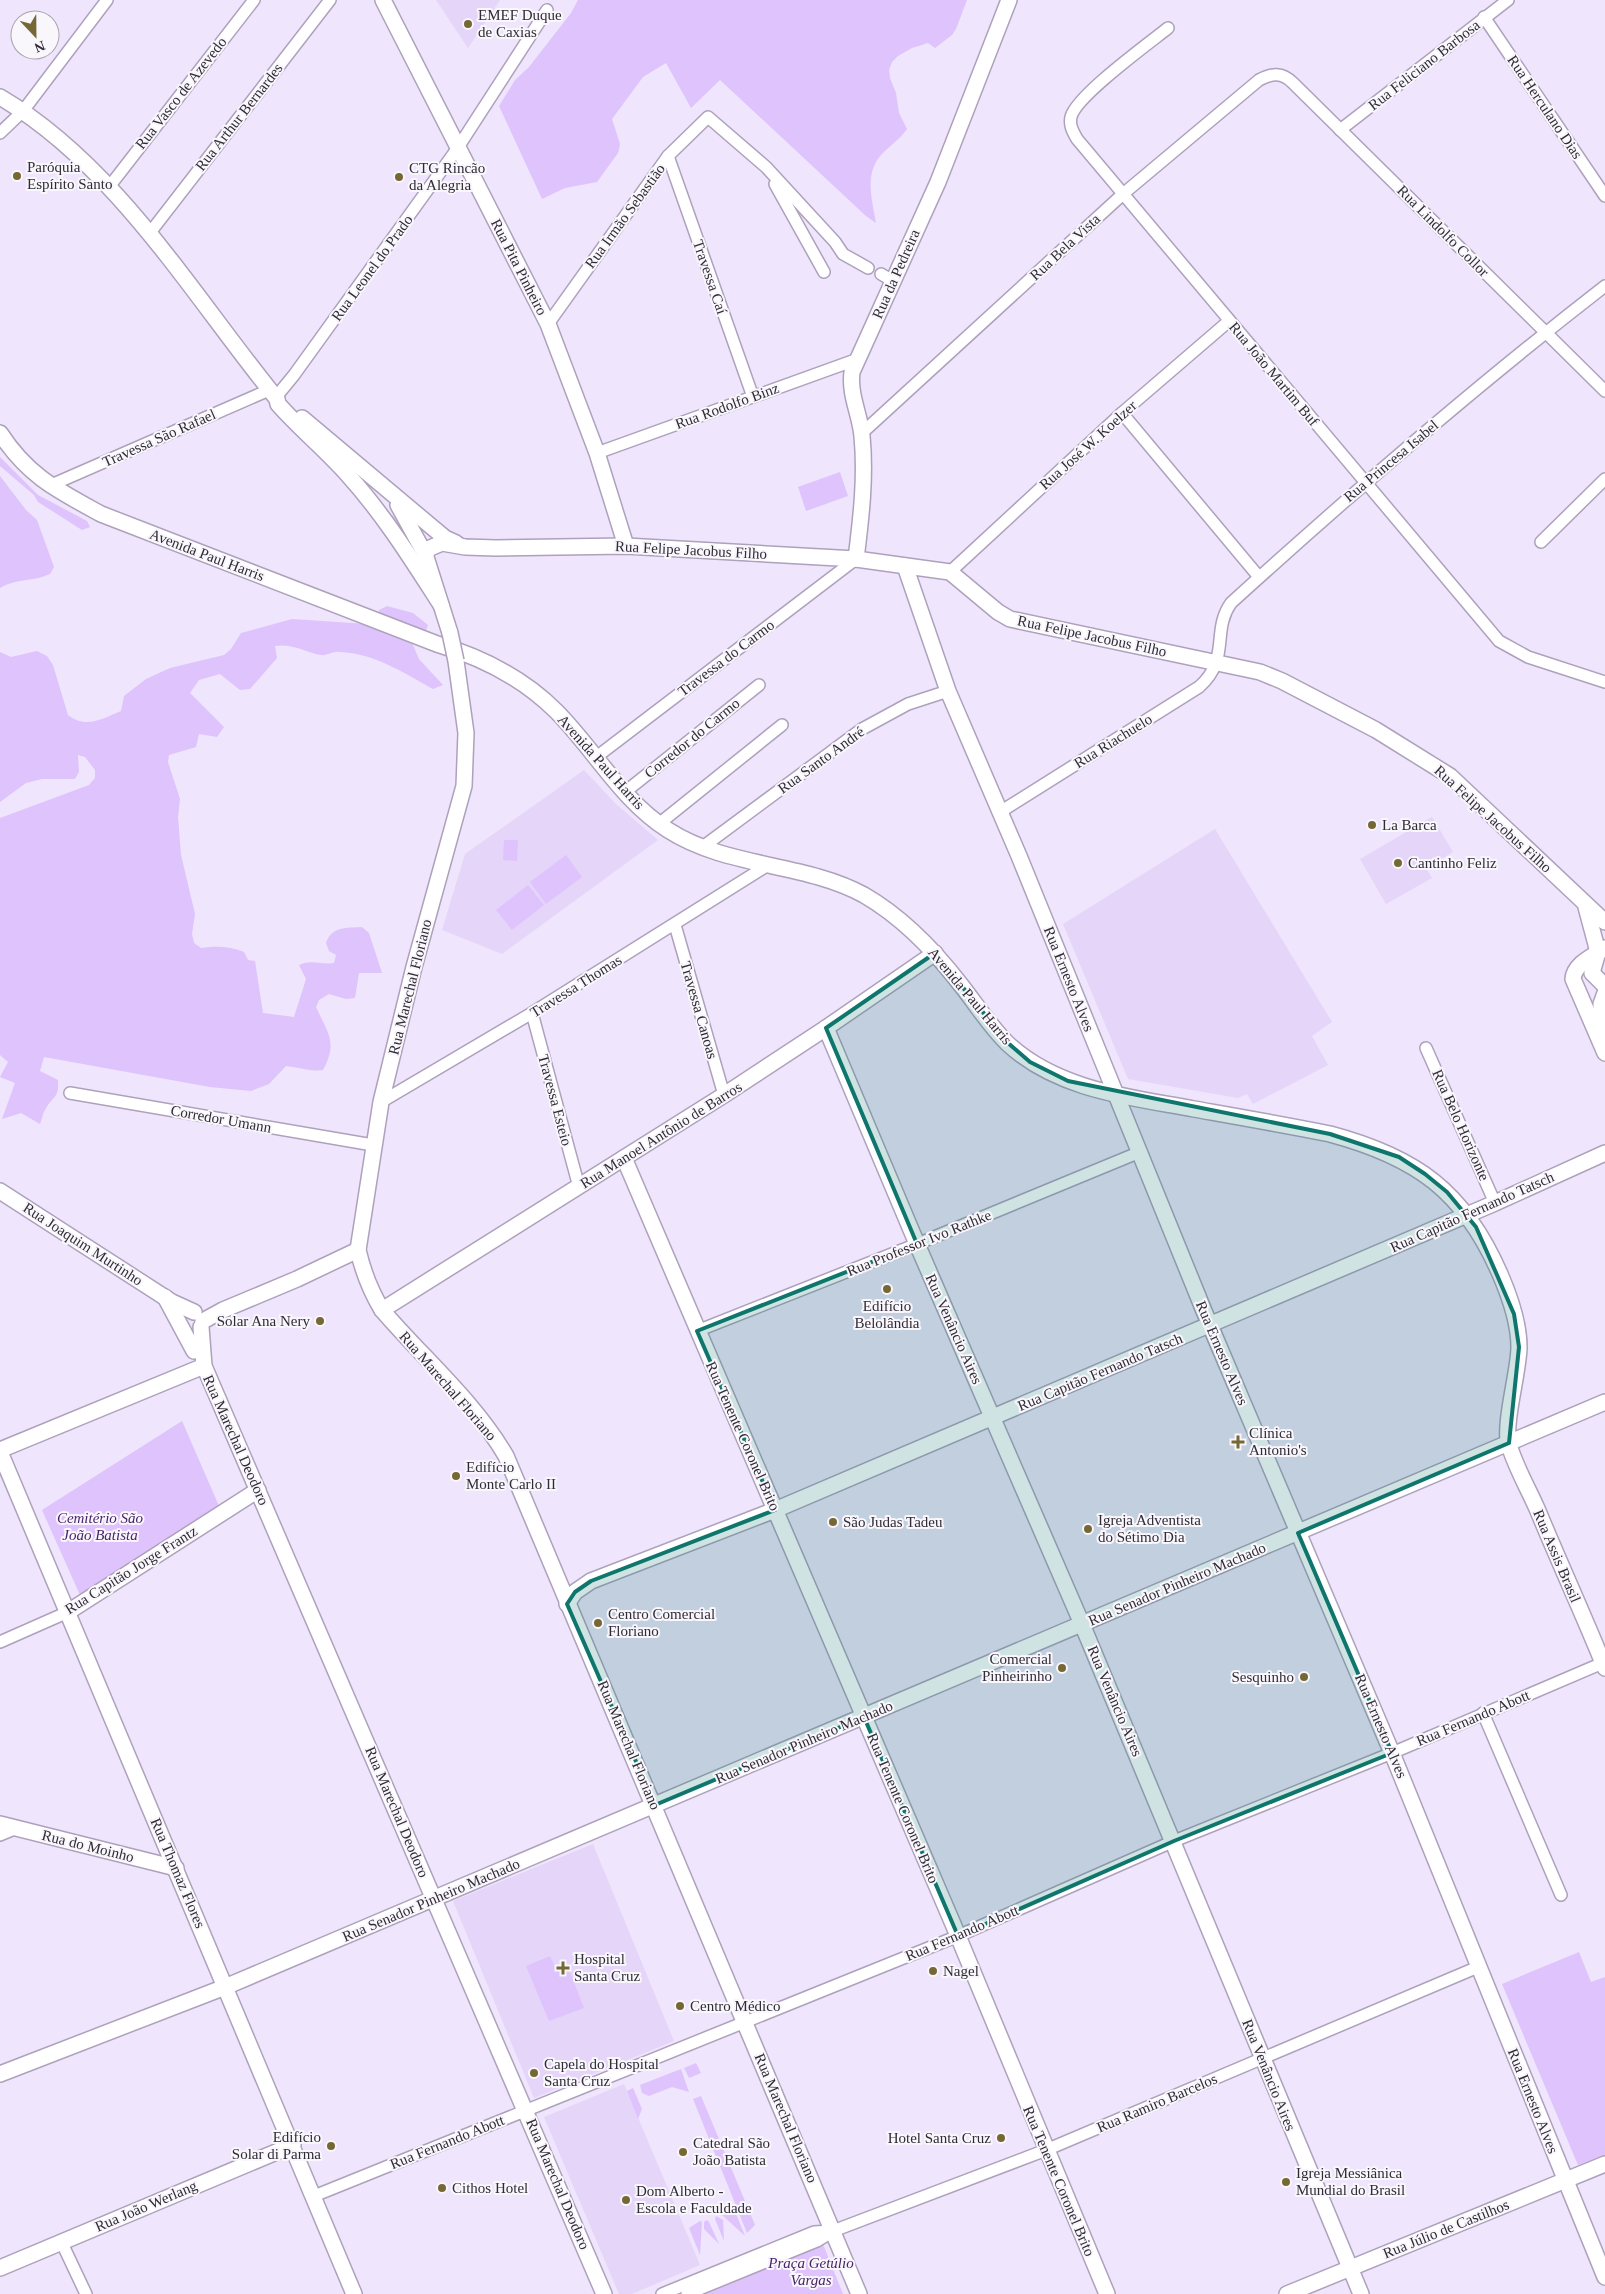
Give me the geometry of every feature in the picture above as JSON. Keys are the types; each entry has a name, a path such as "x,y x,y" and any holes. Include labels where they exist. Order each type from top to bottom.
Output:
{"main road":[{"name":"Rua Pita Pinheiro","path":"383,0 548,324 597,453 626,546"},
{"name":"Rua da Pedreira","path":"856,559 864,493 862,433 851,384 852,372 887,278 938,182 1009,0"},
{"path":"0,98 23,111 56,136 109,187 274,395 293,409 332,452 347,474 391,527 441,605"},
{"name":"Avenida Paul Harris","path":"0,433 11,450 29,470 49,486 101,514 437,644 469,653 525,684 557,712 625,792 669,830 704,846 823,879 861,894 892,915 935,953 993,1027 1030,1062 1068,1081 1116,1094 1320,1132 1363,1143 1398,1157 1425,1174 1447,1192 1467,1215 1489,1249 1514,1314 1519,1347 1509,1443"},
{"path":"332,452 391,493 446,538 465,547"},
{"path":"347,474 409,523 442,543"},
{"name":"Rua Marechal Floriano","path":"391,493 425,554 450,634 459,677 466,733 464,786 414,966 380,1102 372,1145 358,1250 370,1291 382,1310 493,1434 506,1456 567,1604 655,1805 859,2294"},
{"path":"425,554 430,548 442,543"},
{"name":"Rua Felipe Jacobus Filho","path":"442,543 465,547 626,546 856,559 950,572 998,612 1010,619 1260,672 1282,681 1412,751 1450,776 1605,922"},
{"name":"Rua Ernesto Alves","path":"904,566 948,690 1000,812 1210,1325 1392,1753 1605,2277"},
{"path":"1583,900 1602,950 1592,973 1605,986"},
{"path":"1602,950 1575,970 1573,980 1603,1048"},
{"name":"Rua Manoel Antônio de Barros","path":"382,1310 724,1095 935,953"},
{"path":"1603,1048 1600,1004 1605,993"},
{"name":"Rua Venâncio Aires","path":"826,1028 1174,1841 1360,2294"},
{"name":"Rua Capitão Fernando Tatsch","path":"557,1580 566,1586 591,1581 776,1510 1495,1203 1605,1153"},
{"name":"Rua Tenente Coronel Brito","path":"624,1158 958,1936 1107,2294"},
{"name":"Rua Joaquim Murtinho","path":"0,1191 168,1300 195,1321 194,1362 189,1373"},
{"path":"195,1321 297,1279 358,1250"},
{"name":"Rua Joaquim Murtinho","path":"168,1300 194,1352"},
{"name":"Rua Marechal Deodoro","path":"195,1321 204,1366 435,1898 604,2294"},
{"path":"0,1451 204,1366"},
{"name":"Rua Senador Pinheiro Machado","path":"0,2074 225,1987 1605,1402"},
{"name":"Rua Assis Brasil","path":"1509,1443 1604,1664"},
{"name":"Rua Thomaz Flores","path":"0,1451 354,2294"},
{"name":"Rua Capitão Jorge Frantz","path":"68,1612 258,1490"},
{"name":"Rua Capitão Fernando Tatsch","path":"567,1604 575,1592 591,1581"},
{"name":"Rua do Moinho","path":"0,1824 176,1868"},
{"name":"Rua João Werlang","path":"0,2268 292,2145"},
{"name":"Rua Júlio de Castilhos","path":"1287,2294 1605,2164"}],"street":[{"path":"0,133 23,111 108,0"},
{"name":"Rua Vasco de Azevedo","path":"109,187 254,0"},
{"name":"Rua Arthur Bernardes","path":"148,234 330,0"},
{"name":"Rua Feliciano Barbosa","path":"1340,130 1508,0"},
{"name":"Rua Leonel do Prado","path":"274,395 300,367 458,148 547,10"},
{"name":"Rua Herculano Dias","path":"1484,17 1605,196"},
{"name":"Rua João Martim Buf","path":"1168,28 1091,91 1074,110 1070,118 1071,127 1077,139 1500,641 1508,648 1528,656 1605,682"},
{"name":"Rua Lindolfo Collor","path":"1278,74 1287,78 1605,391"},
{"name":"Rua Bela Vista","path":"862,433 1123,194 1258,80 1268,75 1278,74"},
{"name":"Rua Irmão Sebastião","path":"548,324 668,156 704,120 712,118 766,167"},
{"name":"Travessa Caí","path":"668,156 753,398"},
{"path":"766,167 835,242 843,254 868,268"},
{"path":"766,167 824,272"},
{"name":"Rua Princesa Isabel","path":"1218,662 1226,610 1231,603 1365,482 1546,332 1605,286"},
{"name":"Rua José W. Koelzer","path":"950,572 1122,413 1229,321"},
{"name":"Rua Rodolfo Binz","path":"597,453 858,359"},
{"name":"Travessa São Rafael","path":"49,486 274,395"},
{"path":"1122,413 1260,577"},
{"path":"1541,542 1605,479"},
{"name":"Travessa do Carmo","path":"595,758 856,559"},
{"name":"Rua Riachuelo","path":"1000,812 1199,687 1208,679 1218,662"},
{"name":"Corredor do Carmo","path":"625,792 759,685"},
{"name":"Rua Santo André","path":"704,846 862,729 908,704 948,690"},
{"path":"660,823 782,725"},
{"name":"Travessa Thomas","path":"380,1102 532,1013 768,865"},
{"name":"Travessa Canoas","path":"675,925 724,1095"},
{"name":"Travessa Esteio","path":"532,1013 579,1187"},
{"name":"Rua Belo Horizonte","path":"1426,1048 1495,1203"},
{"name":"Corredor Umann","path":"70,1093 372,1145"},
{"name":"Rua Professor Ivo Rathke","path":"697,1331 917,1244 1140,1152"},
{"name":"Rua Capitão Jorge Frantz","path":"0,1642 68,1612"},
{"name":"Rua Fernando Abott","path":"314,2196 958,1936 1174,1841 1392,1753 1483,1713 1604,1664"},
{"path":"1483,1713 1561,1895"},
{"path":"0,1835 17,1828"},
{"name":"Rua Ramiro Barcelos","path":"687,2294 817,2241 833,2231 1046,2150 1478,1967"},
{"name":"Rua Ramiro Barcelos","path":"662,2294 814,2232 833,2231"},
{"path":"61,2241 86,2294"}],"highlighted area":[{"path":"935,953 1008,1043 1030,1062 1068,1081 1330,1134 1399,1157 1425,1174 1447,1192 1476,1227 1514,1314 1519,1347 1509,1443 1298,1533 1392,1753 1174,1841 958,1936 864,1717 655,1805 567,1604 575,1592 591,1581 775,1510 697,1331 917,1244 826,1028"}],"shaded area":[{"name":"EMEF Duque de Caxias","path":"436,0 500,0 468,48"},
{"path":"584,770 616,804 658,840 502,954 442,930 465,854"},
{"name":"Cantinho Feliz","path":"1432,817 1453,852 1426,868 1432,878 1386,904 1360,859"},
{"path":"1215,829 1332,1022 1312,1036 1328,1065 1253,1104 1247,1094 1238,1098 1128,1079 1063,924"},
{"name":"Hospital Santa Cruz","path":"593,1844 674,2041 534,2098 453,1901"},
{"name":"Dom Alberto - Escola e Faculdade","path":"624,2084 700,2265 632,2294 619,2294 544,2117"}],"green space":[{"path":"578,0 967,0 952,35 935,48 928,43 912,48 892,62 889,70 890,78 896,93 899,113 907,129 877,160 873,168 871,195 876,223 866,216 720,80 691,108 666,63 643,77 612,119 620,144 618,153 597,182 565,188 542,199 499,106 515,80 529,67 571,13"},
{"path":"0,457 38,495 87,521 90,527 82,530 38,502 34,495 0,466"},
{"path":"840,472 848,496 806,511 798,487"},
{"path":"0,476 26,510 37,520 54,567 50,574 12,583 0,588"},
{"path":"373,499 406,527 428,569"},
{"path":"387,606 413,613 428,625 425,633 409,636 419,659 443,685 433,689 377,660 353,653 337,652 321,655 293,647 275,646 277,658 250,689 240,690 220,674 199,680 190,693 224,727 217,737 199,734 196,747 169,755 168,762 180,799 178,817 181,855 195,914 192,934 194,943 201,948 223,947 239,950 244,952 248,960 255,961 263,1013 294,1017 306,979 299,965 308,962 334,963 336,955 329,951 326,943 332,933 340,929 362,927 369,933 382,973 359,973 355,998 346,999 329,994 319,1000 316,1007 330,1038 331,1045 323,1070 309,1070 286,1066 269,1084 251,1091 210,1087 44,1057 40,1071 58,1080 58,1086 57,1093 45,1110 40,1124 21,1113 2,1119 15,1083 0,1077 8,1062 0,1055 0,818 89,785 95,778 95,770 85,757 78,755 79,772 75,779 42,779 26,783 0,802 0,652 11,657 37,651 47,656 53,665 68,715 88,722 121,711 124,696 146,679 170,668 224,655 231,649 241,633 292,619 382,625 379,619 379,610"},
{"path":"504,840 518,840 517,861 503,860"},
{"path":"566,855 582,877 546,904 530,882"},
{"path":"528,885 544,905 512,930 496,910"},
{"name":"Cemitério São João Batista","path":"182,1421 219,1506 80,1595 42,1510"},
{"path":"1579,1952 1591,1982 1605,1977 1605,2155 1578,2165 1502,1984"},
{"path":"550,1956 557,1971 568,1967 584,2008 549,2021 526,1966"},
{"path":"696,2063 701,2073 689,2078 684,2068"},
{"path":"681,2069 689,2092 672,2087 649,2096 642,2093 640,2085"},
{"path":"633,2088 642,2109 638,2119 627,2091"},
{"path":"701,2096 755,2225 747,2233 693,2099"},
{"path":"731,2208 734,2209 745,2236 720,2213"},
{"path":"716,2216 723,2220 724,2241 715,2219"},
{"path":"707,2220 719,2244 704,2229 704,2222"},
{"path":"700,2221 702,2222 700,2255 689,2228"},
{"name":"Praça Getúlio Vargas","path":"823,2244 843,2294 704,2294"}],"place":[{"name":"EMEF Duque de Caxias","path":"468,24"},
{"name":"Paróquia Espírito Santo","path":"17,176"},
{"name":"CTG Rincão da Alegria","path":"399,177"},
{"name":"La Barca","path":"1372,825"},
{"name":"Cantinho Feliz","path":"1398,863"},
{"name":"Edifício Belolândia","path":"887,1289"},
{"name":"Solar Ana Nery","path":"320,1321"},
{"name":"Clínica Antonio's","path":"1238,1442"},
{"name":"Edifício Monte Carlo II","path":"456,1476"},
{"name":"São Judas Tadeu","path":"833,1522"},
{"name":"Igreja Adventista do Sétimo Dia","path":"1088,1529"},
{"name":"Centro Comercial Floriano","path":"598,1623"},
{"name":"Comercial Pinheirinho","path":"1062,1668"},
{"name":"Sesquinho","path":"1304,1677"},
{"name":"Hospital Santa Cruz","path":"563,1968"},
{"name":"Nagel","path":"933,1971"},
{"name":"Centro Médico","path":"680,2006"},
{"name":"Capela do Hospital Santa Cruz","path":"534,2073"},
{"name":"Hotel Santa Cruz","path":"1001,2138"},
{"name":"Edifício Solar di Parma","path":"331,2146"},
{"name":"Catedral São João Batista","path":"683,2152"},
{"name":"Igreja Messiânica Mundial do Brasil","path":"1286,2182"},
{"name":"Cithos Hotel","path":"442,2188"},
{"name":"Dom Alberto - Escola e Faculdade","path":"626,2200"}]}
